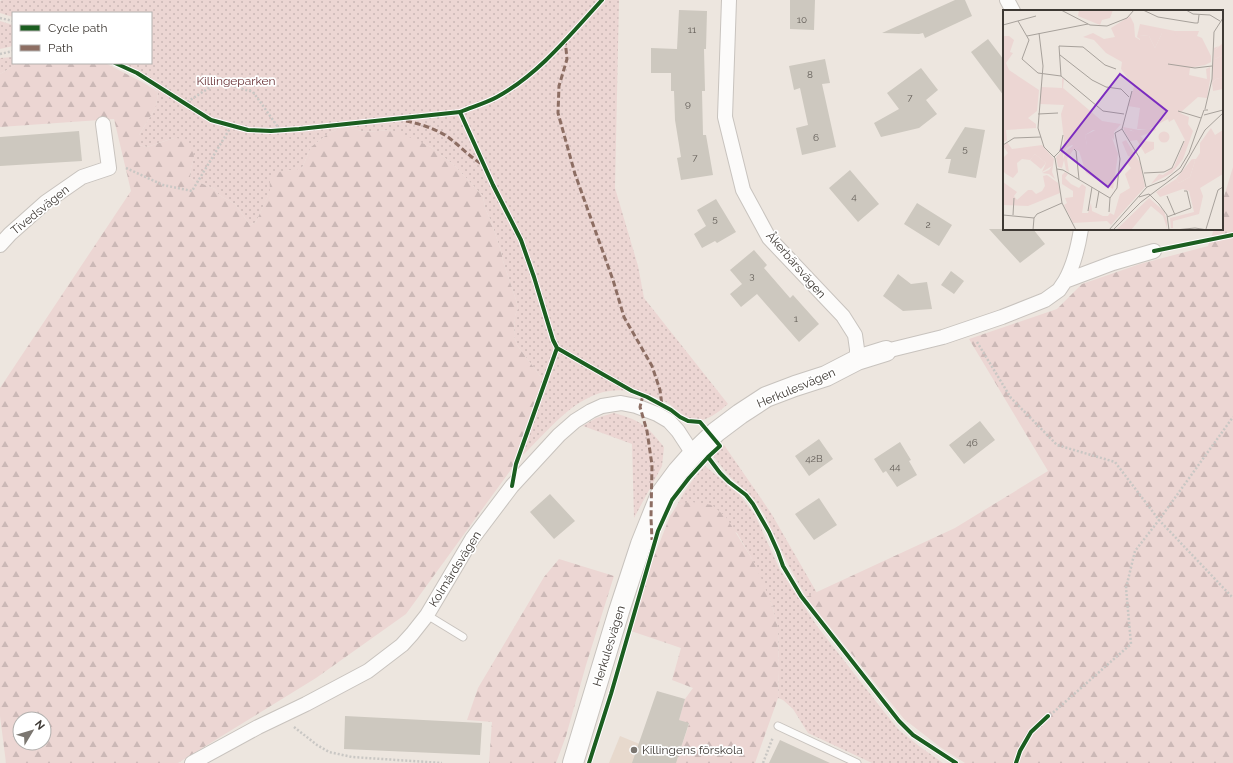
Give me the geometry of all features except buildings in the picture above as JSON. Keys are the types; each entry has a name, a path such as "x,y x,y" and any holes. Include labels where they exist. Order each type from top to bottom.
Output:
{"street":[{"name":"Åkerbärsvägen","path":"729,0 725,117 743,190 769,238 843,316 855,335 857,360"},
{"path":"1007,0 1012,10"},
{"path":"103,124 107,160"},
{"name":"Tivedsvägen","path":"0,245 10,234 46,202 82,177 109,168 107,160"},
{"path":"1065,281 1072,268 1081,230"},
{"name":"Herkulesvägen","path":"573,763 619,611 661,494 678,471 711,436 740,414 766,398 795,386 826,376 857,360 969,329 1045,300 1059,290 1065,281 1114,263 1154,251"},
{"name":"Kolmårdsvägen","path":"192,763 258,727 368,671 402,645 426,615 472,539 512,486 560,435 575,421 591,411 602,406 621,403 636,406 657,414 669,422 678,431 693,454"}],"lane":[{"path":"426,615 463,637"},
{"path":"778,726 857,763"}],"path":[{"path":"117,64 137,73 211,120 248,130 280,130 460,112 496,98 519,83 544,61 602,0"},
{"path":"0,18 12,21"},
{"path":"0,54 12,51"},
{"path":"184,104 215,84 230,85 253,92 262,102 280,130"},
{"path":"460,112 492,185 521,240 553,340 557,348 625,387"},
{"path":"107,160 162,185 192,191 232,125"},
{"path":"969,329 1011,398 1057,445 1114,462 1159,520 1233,598"},
{"path":"519,457 557,348"},
{"path":"1016,763 1020,751 1031,732 1131,644 1126,588 1135,551 1233,417"},
{"path":"711,436 720,446 708,457 720,473 746,496 759,513 778,552 783,566 800,596 899,721 913,736 956,763"},
{"path":"282,716 297,730 329,752 352,757 442,763"},
{"path":"763,763 778,726"}],"shaded area":[{"name":"Killingens förskola","path":"620,736 686,763 609,763"}],"green space":[{"name":"Killingeparken","path":"619,0 615,188 638,266 644,298 728,404 709,418 692,420 668,403 643,393 615,390 597,394 576,405 567,412 524,454 518,456 517,453 541,383 540,376 517,345 514,336 515,316 518,308 501,251 485,208 483,196 454,165 431,147 390,130 365,132 351,128 341,128 329,133 311,147 302,168 295,171 289,170 270,182 271,189 256,222 250,225 235,204 219,195 215,189 193,180 190,177 194,158 174,138 147,147 139,145 139,135 156,107 158,92 149,84 142,73 124,64 152,64 152,12 12,12 12,17 0,13 0,1"},
{"path":"0,21 12,25 12,46 0,49"},
{"path":"12,57 12,64 17,64 0,74 0,58"},
{"path":"17,64 107,64 144,83 158,92 156,107 139,135 139,145 147,147 174,138 184,139 193,148 194,158 190,177 193,180 215,189 219,195 235,204 250,225 256,222 270,192 270,181 272,177 279,172 302,168 311,147 329,133 341,128 351,128 365,132 390,130 398,132 431,147 454,165 483,196 485,208 501,251 518,308 515,316 514,336 517,345 540,376 541,383 517,453 518,456 510,471 406,614 316,678 178,763 6,763 0,716 0,388 131,191 114,119 0,127 0,74"},
{"path":"1233,167 1233,763 965,763 940,747 904,719 806,597 955,528 1048,471 969,339 1057,309 1082,284 1140,264 1208,246 1214,230 1223,230 1223,200"},
{"path":"614,413 637,421 643,425 664,447 662,466 634,518 632,444 583,426 596,418"},
{"path":"724,445 771,513 817,593 806,597 764,514 754,499 729,476 714,457 713,454"},
{"path":"705,466 740,495 755,515 780,570 817,626 885,713 899,730 943,763 872,763 808,733 793,709 783,700 778,698 778,628 772,605 751,557 737,533 683,503 676,507 696,476"},
{"path":"692,502 712,505 726,517 751,557 762,580 772,605 778,628 778,698 755,763 676,763 689,724 679,720 685,699 693,688 672,680 681,648 631,631 652,562 670,516 676,507 683,503"},
{"path":"559,559 614,576 586,665 566,736 556,763 489,763 492,722 467,720 478,688 544,577"}],"marked path":[{"path":"565,39 567,59 559,86 558,113 575,174 613,280 624,317 652,366 660,390 662,406"},
{"path":"406,121 428,127 443,134 483,165"},
{"path":"643,395 640,407 647,431 652,465 652,540"}],"cycle path":[{"path":"460,112 497,97 527,77 566,40 602,0"},
{"path":"117,64 137,73 211,120 248,130 271,131 299,129 460,112 493,185 521,240 553,340 557,348 632,391 671,410 680,417 688,421 700,422 720,446 708,457"},
{"path":"1154,251 1233,235"},
{"path":"512,486 516,464 557,348"},
{"path":"589,763 611,694 658,531 672,500 708,457 720,473 746,495 753,504 769,532 783,566 801,596 899,721 913,735 956,763"},
{"path":"1016,763 1020,751 1031,732 1048,716"}],"place":[{"name":"Killingens förskola","path":"634,750"}]}
